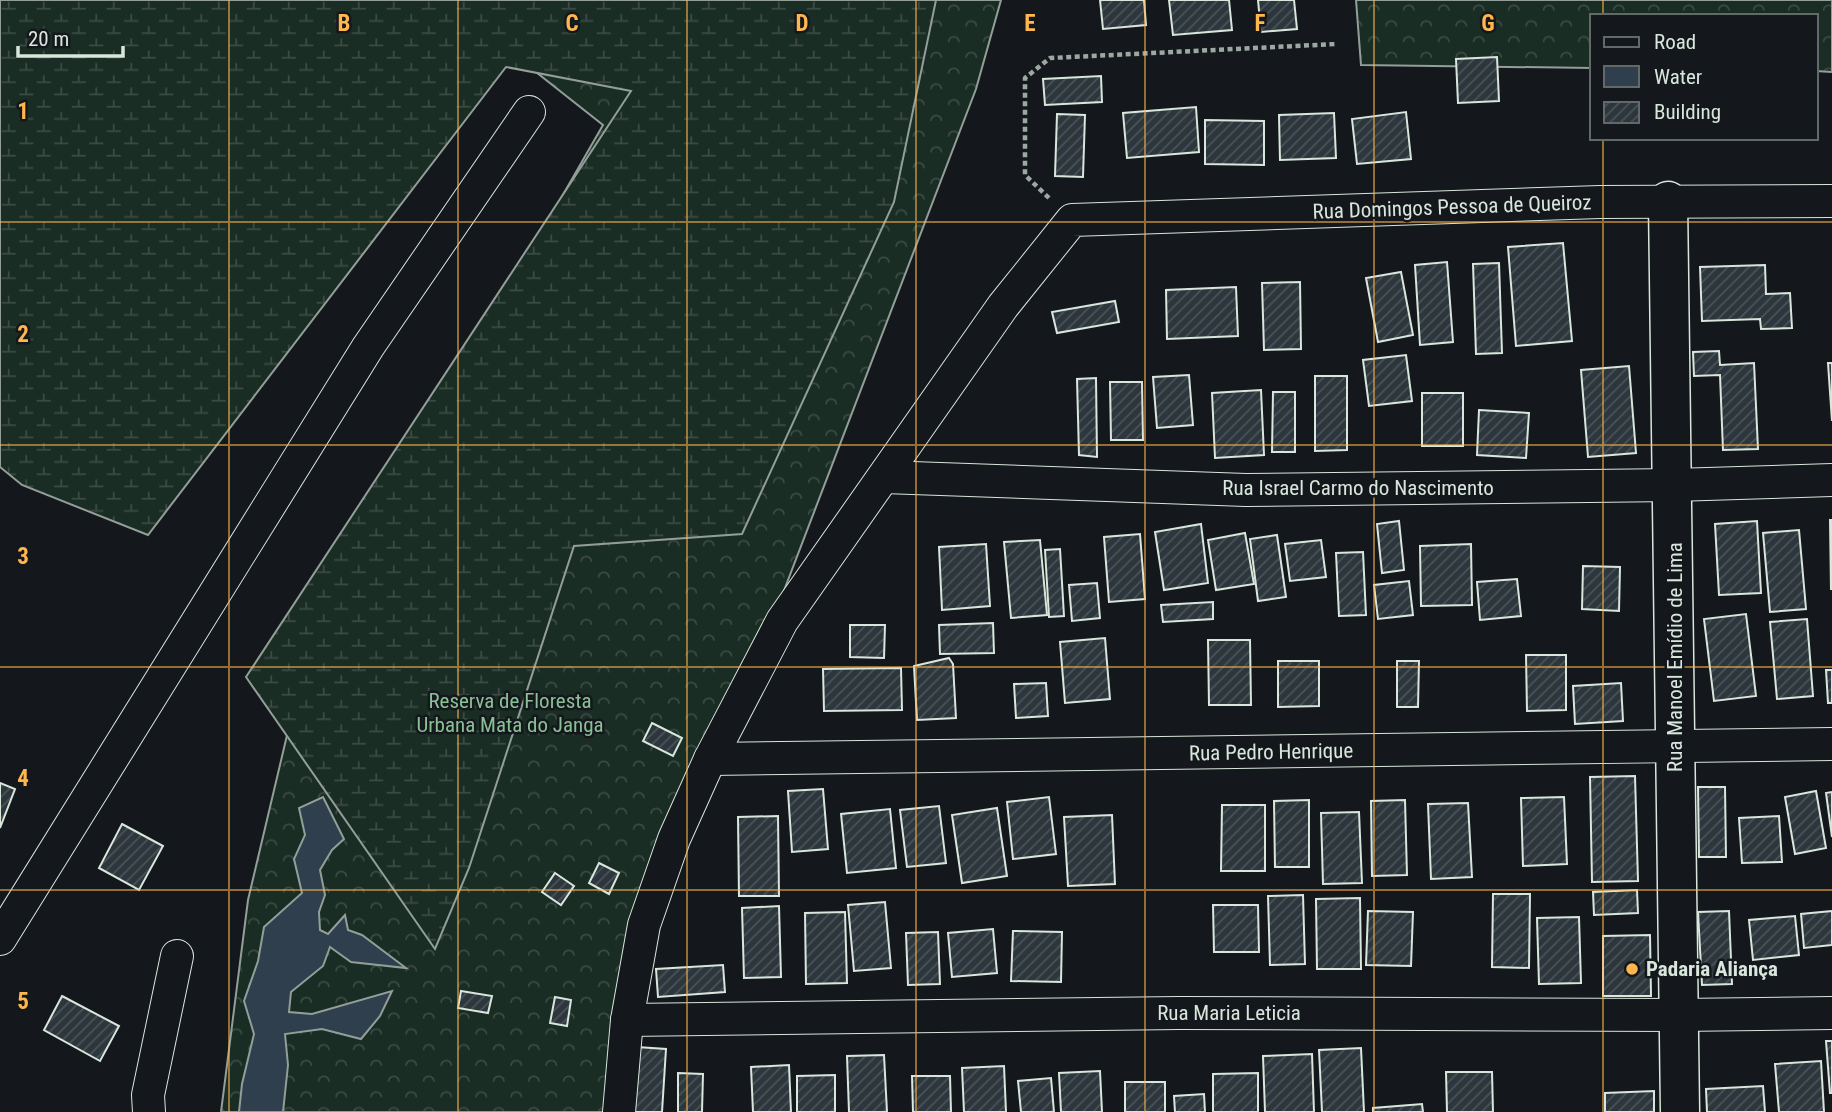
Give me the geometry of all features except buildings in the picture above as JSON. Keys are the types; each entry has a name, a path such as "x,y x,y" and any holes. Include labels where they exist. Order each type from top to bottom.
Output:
{"street":[{"path":"0,939 368,347 529,112"},
{"name":"Rua Domingos Pessoa de Queiroz","path":"1072,220 1668,201 1832,201"},
{"name":"Rua Manoel Emídio de Lima","path":"1668,201 1674,485 1680,1112"},
{"path":"619,1112 627,1020 644,925 674,839 710,759 782,621 1003,306 1072,220"},
{"name":"Rua Israel Carmo do Nascimento","path":"884,477 1246,490 1674,485 1832,480"},
{"name":"Rua Pedro Henrique","path":"710,759 1832,744"},
{"path":"149,1112 148,1096 177,956"},
{"name":"Rua Maria Leticia","path":"627,1020 1179,1013 1832,1013"}],"path":[{"path":"1072,220 1025,175 1025,78 1050,58 1337,44"}],"green space":[{"path":"0,0 936,0 894,202 742,534 574,546 469,868 435,949 246,677 631,91 506,67 148,535 22,485 0,467"},
{"name":"Reserva de Floresta Urbana Mata do Janga","path":"406,0 1001,0 976,89 620,1019 612,1112 221,1112 248,900 311,634 603,125 494,39"},
{"path":"1356,0 1832,0 1832,72 1818,71 1818,14 1590,14 1590,68 1361,65"}],"water":[{"path":"323,797 344,839 332,850 320,870 325,895 319,912 320,930 328,934 345,915 348,930 362,935 406,968 351,962 330,947 323,966 291,992 289,1012 312,1014 392,991 380,1016 361,1039 322,1029 285,1034 288,1065 283,1112 239,1112 242,1084 254,1034 244,1001 258,961 264,927 302,893 294,859 305,835 299,808"}],"place":[{"name":"Padaria Aliança","path":"1632,969"}]}
